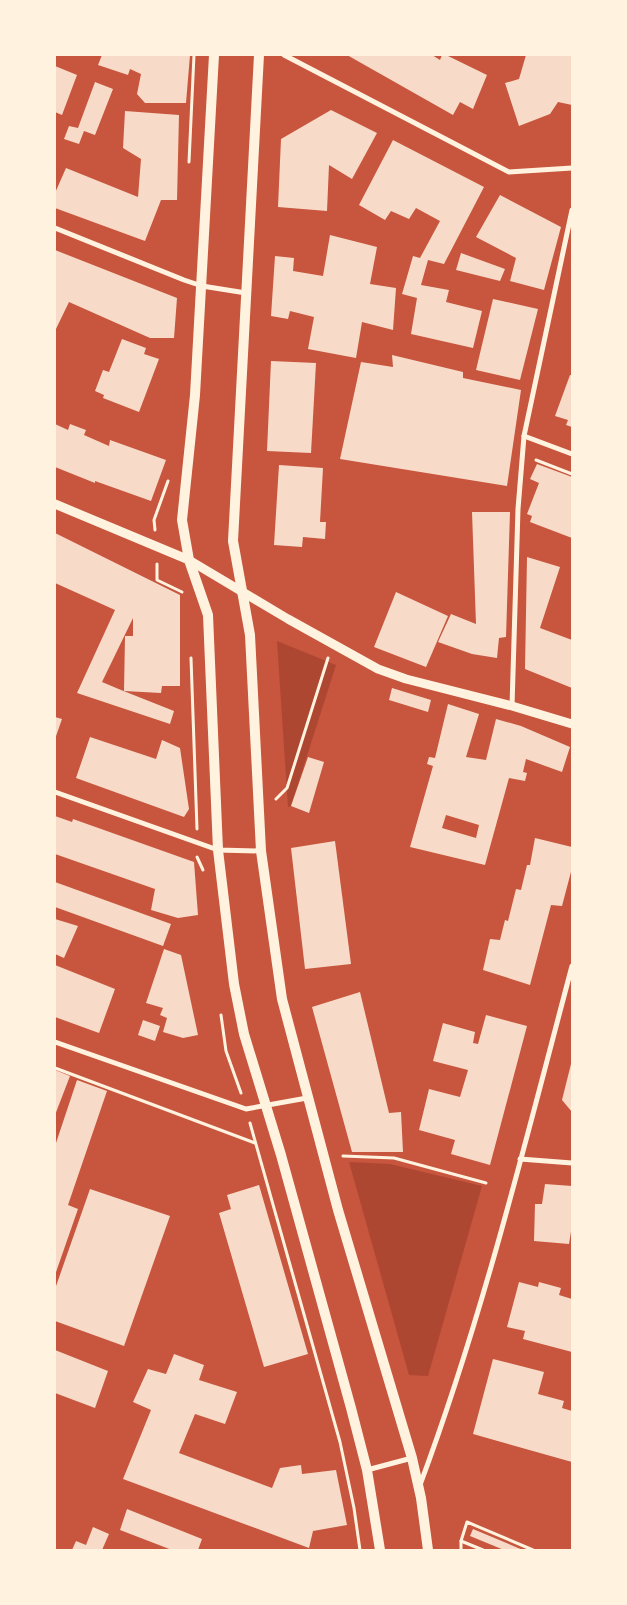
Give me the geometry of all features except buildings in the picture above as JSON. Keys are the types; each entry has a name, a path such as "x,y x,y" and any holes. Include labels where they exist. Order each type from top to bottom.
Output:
{"main road":[{"path":"214,55 202,286 182,520 189,560 208,615 218,850 234,984 244,1034 266,1106 367,1470 380,1550"},
{"path":"259,55 233,540 250,635 261,850 282,999 307,1098 412,1458 419,1488 428,1550"}],"street":[{"path":"284,55 508,172 572,168"},
{"path":"512,706 518,509 524,436 572,210"},
{"path":"55,228 202,286 246,293"},
{"path":"524,436 572,454"},
{"path":"55,504 189,560 288,619 378,669 406,679 512,706 572,724"},
{"path":"55,792 218,850 261,850"},
{"path":"419,1488 452,1393 520,1159 572,966"},
{"path":"55,1042 246,1109 307,1098"},
{"path":"520,1159 572,1163"},
{"path":"367,1470 412,1458"}],"path":[{"path":"189,170 194,55"},
{"path":"535,460 572,474"},
{"path":"158,580 185,594"},
{"path":"191,656 197,826"},
{"path":"276,799 287,788 328,658"},
{"path":"55,1068 256,1143 340,1442 354,1508 360,1550"},
{"path":"343,1156 394,1158 486,1182"},
{"path":"461,1550 461,1541 467,1522 533,1550"},
{"path":"461,1541 484,1550"}],"shaded area":[{"path":"277,641 336,665 291,806 288,807"},
{"path":"349,1162 390,1164 482,1186 428,1376 409,1375"}]}
